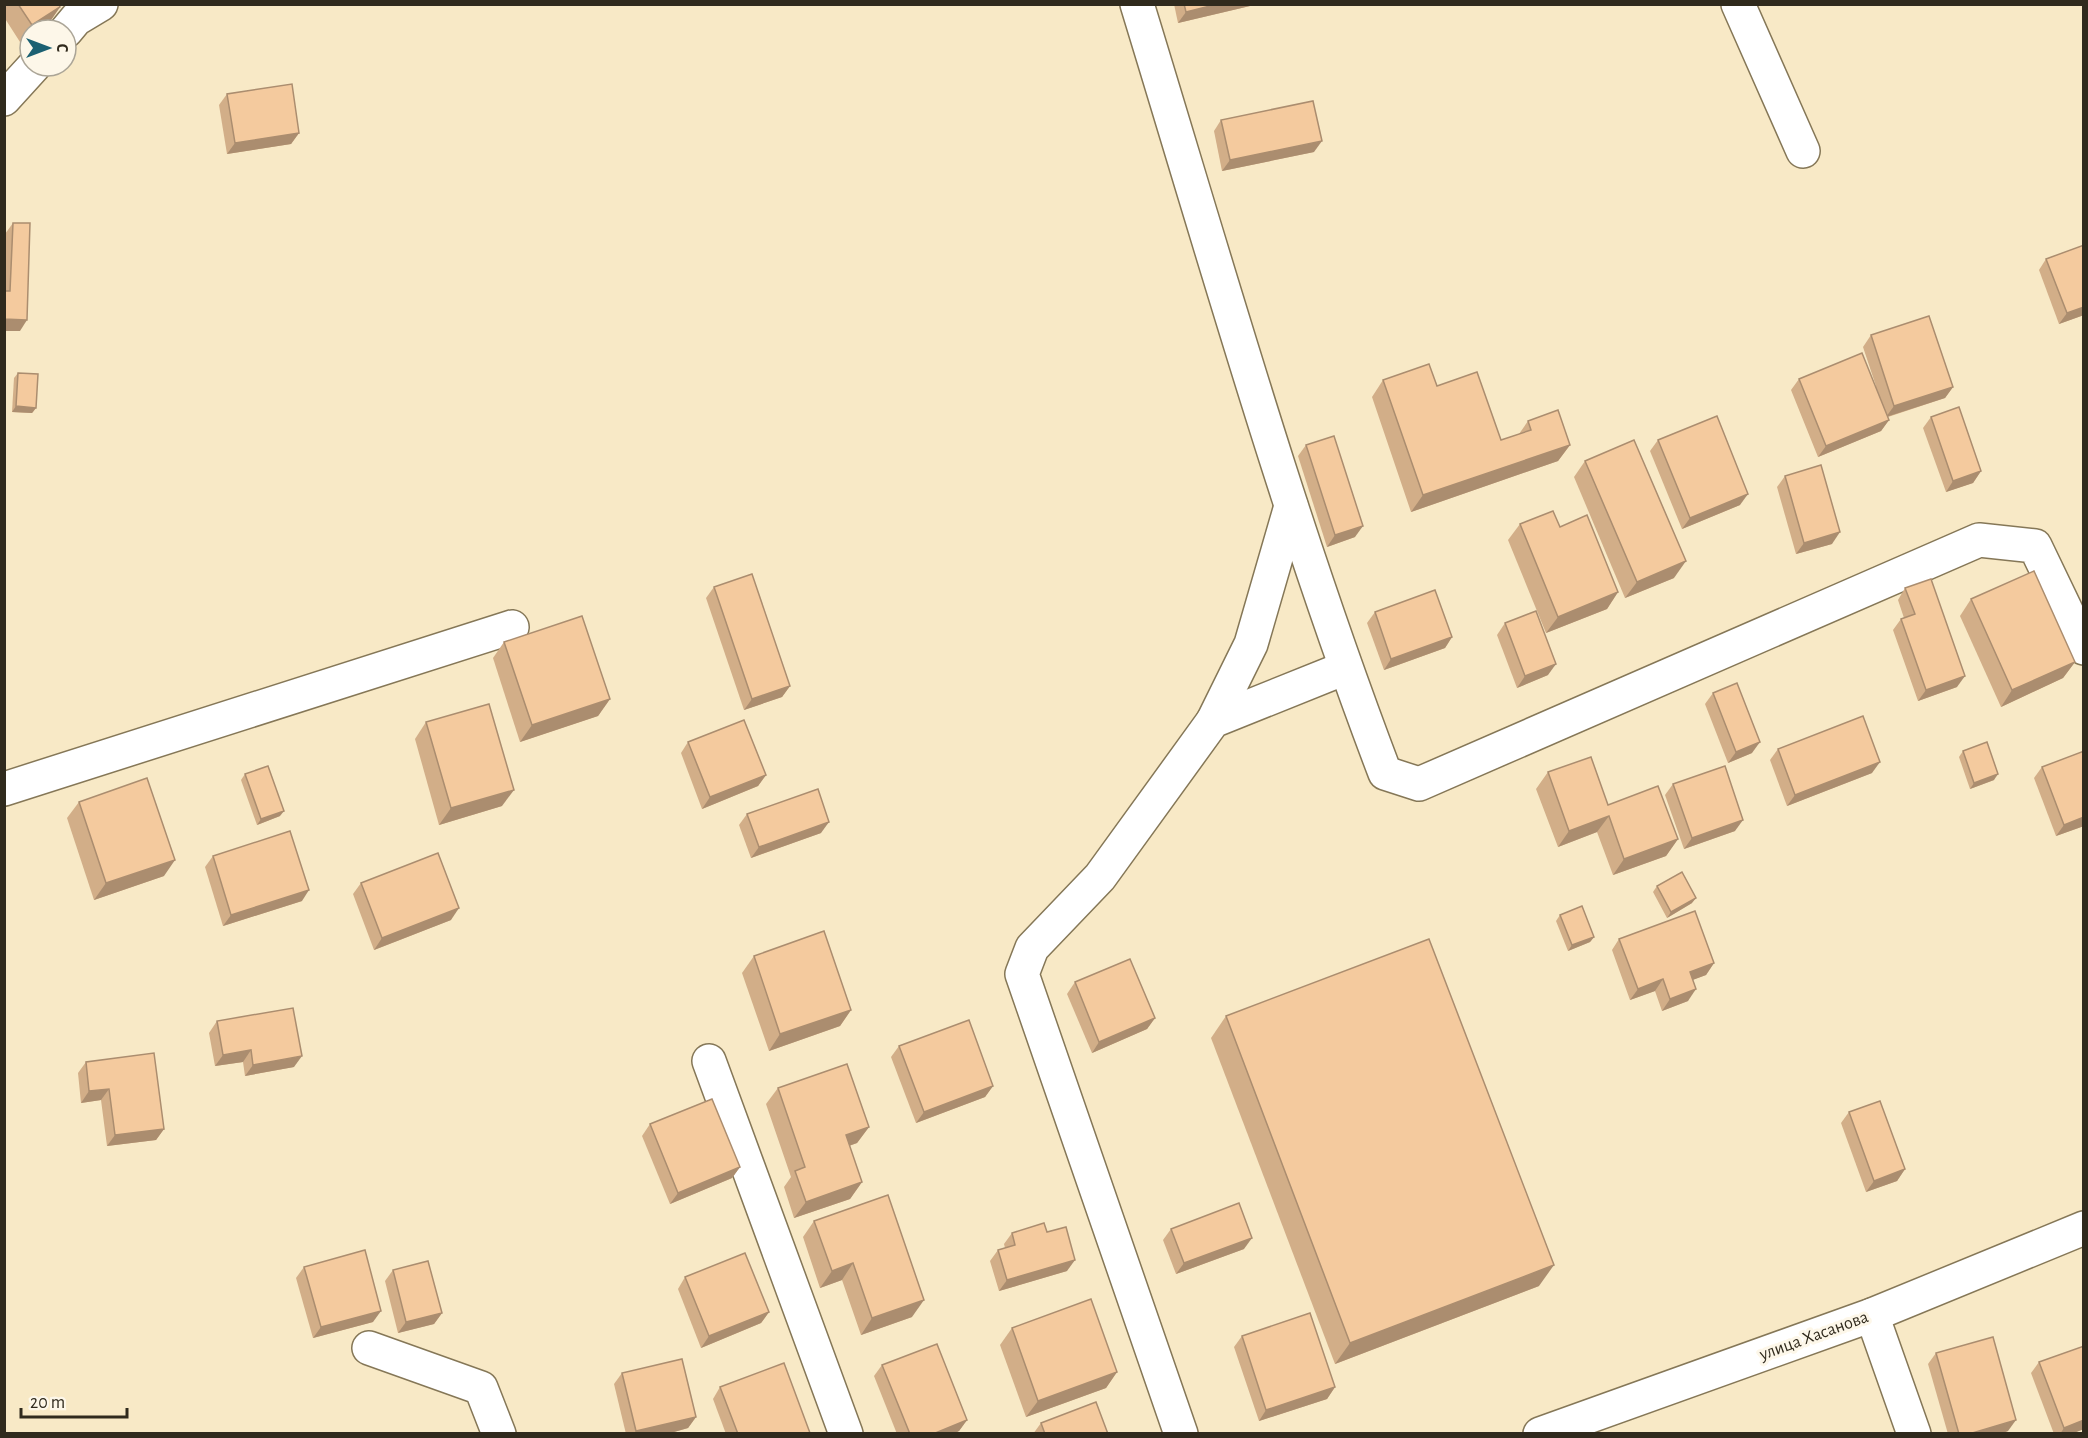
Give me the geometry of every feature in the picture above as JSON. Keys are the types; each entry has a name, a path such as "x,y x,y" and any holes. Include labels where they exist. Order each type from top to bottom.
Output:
{"street":[{"path":"1137,4 1291,506 1345,668 1385,773 1419,784 1979,540 2035,546 2084,648"},
{"path":"1738,4 1803,151"},
{"path":"4,99 23,78"},
{"path":"1181,1434 1022,974 1032,948 1100,877 1213,721 1251,644 1291,506"},
{"path":"4,789 512,627"},
{"path":"1213,721 1345,668"},
{"path":"709,1061 846,1434"},
{"name":"улица Хасанова","path":"1540,1434 1872,1316 2084,1228"},
{"path":"1872,1316 1914,1434"},
{"path":"369,1347 481,1388 499,1434"}],"building":[{"path":"18,4 59,4 60,7 43,18 27,18"},
{"path":"1184,4 1218,4 1186,12"},
{"path":"292,84 299,133 235,143 227,94"},
{"path":"1313,101 1322,141 1230,160 1221,120"},
{"path":"13,223 30,223 27,320 4,319 4,291 10,291"},
{"path":"2084,245 2084,307 2067,313 2046,259"},
{"path":"1929,316 1953,387 1894,406 1871,335"},
{"path":"1862,353 1889,420 1826,446 1799,379"},
{"path":"1429,364 1437,386 1477,372 1501,440 1531,430 1528,421 1558,410 1570,445 1423,495 1383,380"},
{"path":"18,373 38,374 36,408 16,406"},
{"path":"1959,407 1981,471 1953,481 1931,417"},
{"path":"1717,416 1748,494 1690,518 1658,440"},
{"path":"1334,436 1363,526 1335,535 1306,445"},
{"path":"1634,440 1686,561 1637,582 1585,461"},
{"path":"1821,465 1840,532 1804,543 1785,476"},
{"path":"1553,511 1560,527 1587,515 1618,592 1558,617 1520,524"},
{"path":"2034,571 2075,662 2012,690 1971,599"},
{"path":"752,574 790,686 752,699 714,587"},
{"path":"1931,579 1965,676 1926,690 1901,619 1915,614 1905,588"},
{"path":"1435,590 1452,637 1391,659 1375,612"},
{"path":"1536,611 1556,664 1525,676 1505,623"},
{"path":"582,616 610,699 532,725 504,642"},
{"path":"1737,683 1760,742 1736,752 1713,693"},
{"path":"489,704 514,790 451,808 426,722"},
{"path":"1863,716 1880,762 1795,795 1778,749"},
{"path":"744,720 766,775 710,797 688,742"},
{"path":"1987,742 1998,774 1974,783 1963,751"},
{"path":"2084,751 2084,817 2064,825 2042,767"},
{"path":"1591,757 1608,805 1658,786 1678,839 1624,859 1609,816 1569,831 1548,772"},
{"path":"268,766 284,811 261,819 245,774"},
{"path":"1725,766 1743,820 1692,838 1673,784"},
{"path":"147,778 175,860 106,883 79,802"},
{"path":"818,789 829,822 759,847 747,814"},
{"path":"290,831 309,890 231,915 213,856"},
{"path":"438,853 459,908 382,938 361,883"},
{"path":"1682,872 1696,898 1671,912 1657,886"},
{"path":"1582,906 1594,937 1572,945 1560,915"},
{"path":"1695,911 1714,963 1690,972 1696,989 1670,999 1663,979 1638,989 1619,939"},
{"path":"824,931 851,1010 780,1034 754,956"},
{"path":"1429,939 1554,1265 1350,1343 1226,1016"},
{"path":"1130,959 1155,1018 1099,1042 1075,982"},
{"path":"293,1008 302,1056 253,1065 251,1050 223,1055 217,1021"},
{"path":"969,1020 993,1086 924,1112 899,1046"},
{"path":"154,1053 164,1129 115,1135 109,1089 89,1091 86,1062"},
{"path":"847,1064 869,1127 846,1135 862,1182 806,1202 795,1171 805,1167 778,1088"},
{"path":"712,1099 740,1167 678,1193 650,1124"},
{"path":"1880,1101 1905,1169 1874,1181 1849,1112"},
{"path":"888,1195 924,1300 872,1318 853,1263 832,1271 814,1221"},
{"path":"1239,1203 1252,1238 1184,1263 1171,1229"},
{"path":"1044,1223 1047,1232 1066,1227 1075,1260 1007,1280 998,1250 1015,1245 1012,1233"},
{"path":"365,1250 381,1311 321,1327 304,1267"},
{"path":"745,1253 769,1312 709,1336 685,1277"},
{"path":"428,1261 442,1313 406,1322 393,1270"},
{"path":"1091,1299 1117,1372 1038,1401 1012,1328"},
{"path":"1310,1313 1335,1387 1266,1410 1242,1336"},
{"path":"1993,1337 2016,1420 1969,1434 1959,1434 1936,1353"},
{"path":"937,1344 967,1420 933,1434 910,1434 882,1365"},
{"path":"2084,1346 2084,1420 2064,1428 2039,1362"},
{"path":"682,1359 696,1417 636,1431 622,1373"},
{"path":"784,1363 810,1433 738,1434 720,1387"},
{"path":"1096,1402 1108,1434 1045,1434 1041,1423"}]}
